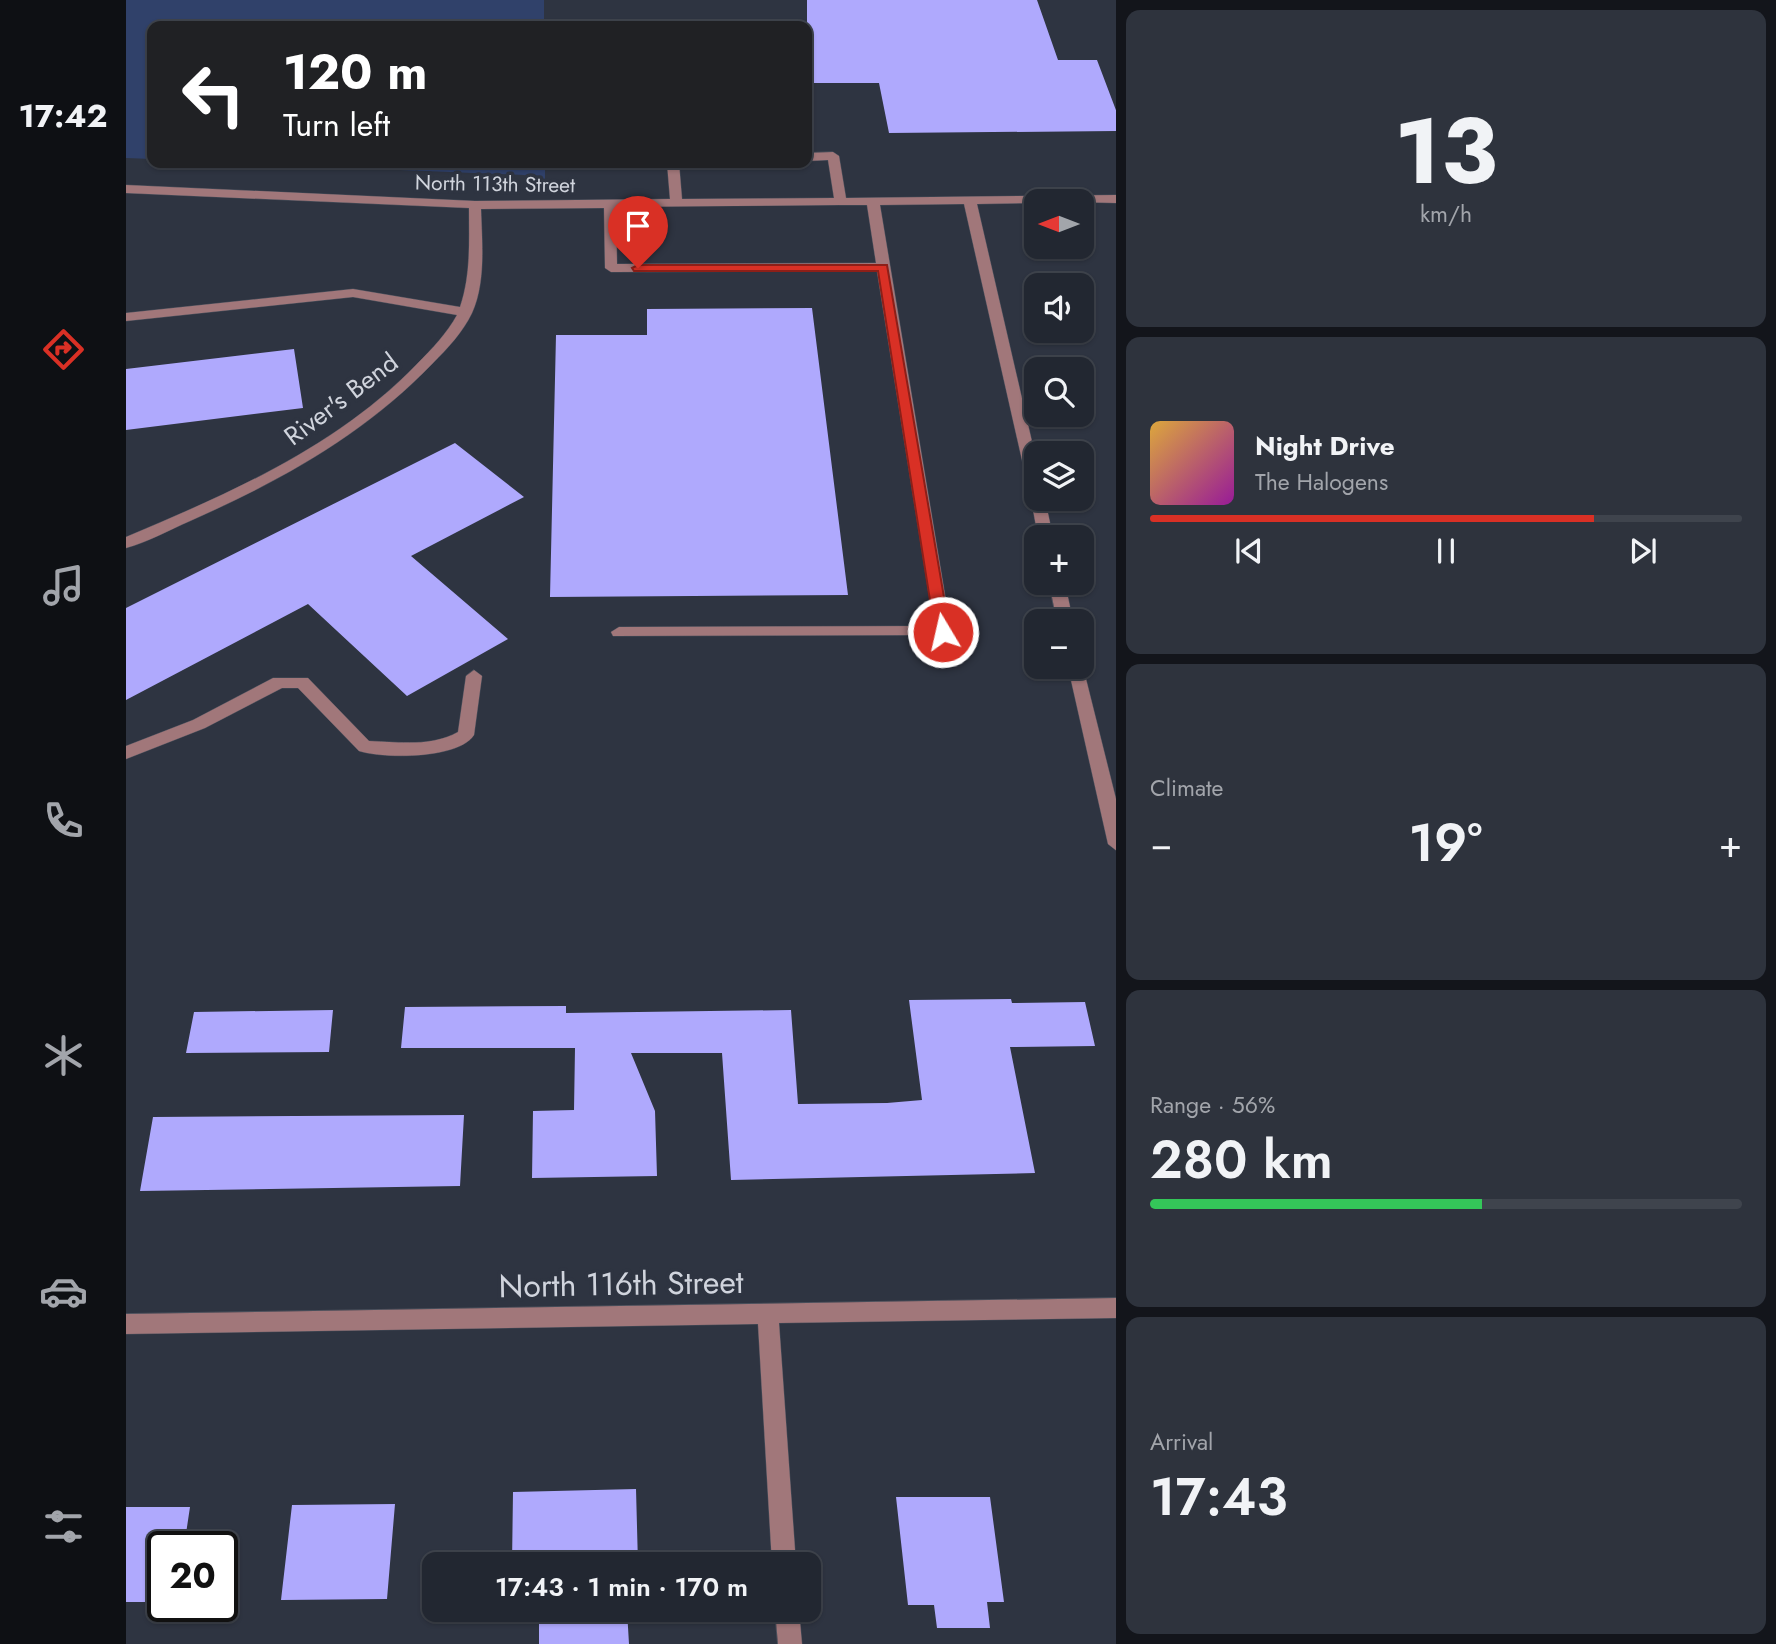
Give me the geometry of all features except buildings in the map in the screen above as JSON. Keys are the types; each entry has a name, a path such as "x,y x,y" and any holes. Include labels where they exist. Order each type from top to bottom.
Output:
{"street":[{"path":"812,157 833,156 841,202"},
{"path":"673,168 676,203"},
{"name":"North 113th Street","path":"126,189 475,205 1116,199"},
{"path":"970,201 1025,441"},
{"path":"619,632 943,632 873,202"},
{"path":"610,204 611,268 883,267"},
{"name":"River's Bend","path":"126,543 234,497 288,469 395,393 426,363 466,312 476,271 475,205"},
{"path":"126,317 354,293 466,312"},
{"path":"126,753 199,724 279,682 302,682 365,747 434,748 453,744 466,734 474,676"},
{"path":"1079,679 1116,844"},
{"name":"North 116th Street","path":"126,1324 1116,1308"},
{"path":"768,1313 783,1552"},
{"path":"788,1622 790,1644"}],"shaded area":[{"path":"126,0 544,0 544,21 147,21 147,159 126,158"},
{"path":"353,168 545,168 545,185 524,175"}],"route":[{"path":"638,268 883,267 943,632"}]}
